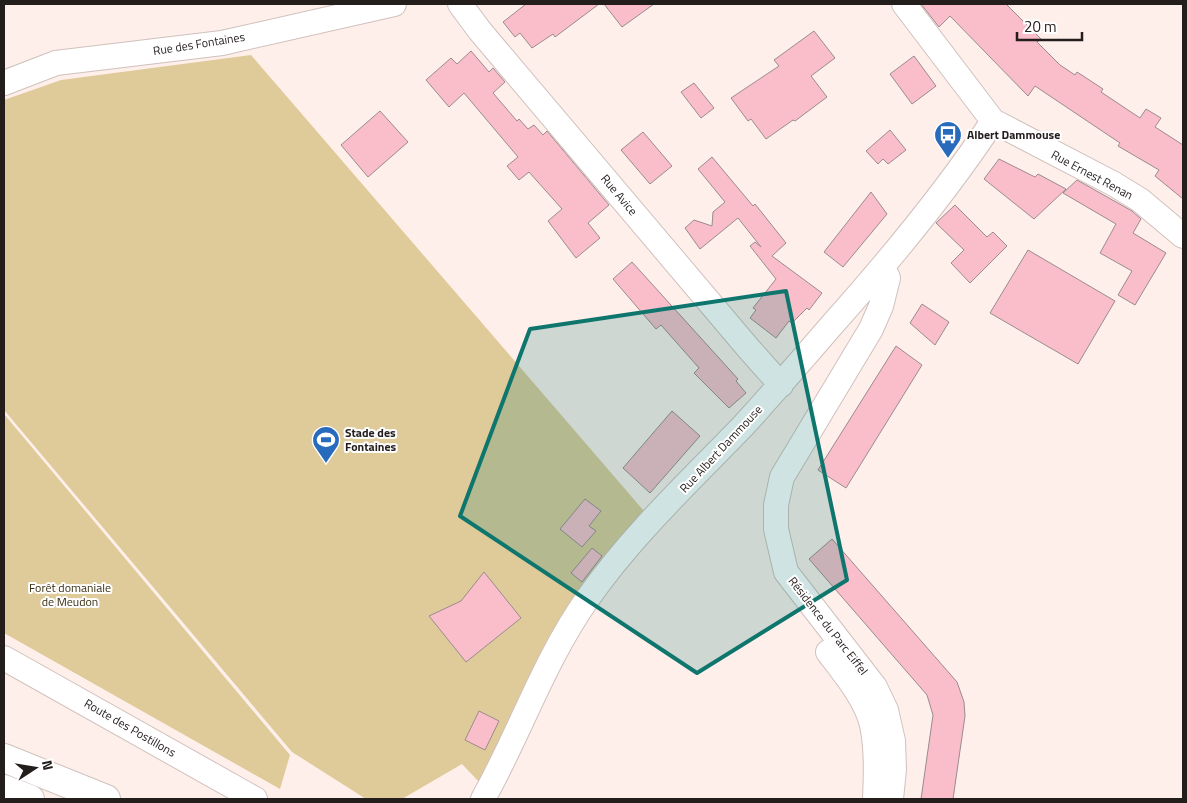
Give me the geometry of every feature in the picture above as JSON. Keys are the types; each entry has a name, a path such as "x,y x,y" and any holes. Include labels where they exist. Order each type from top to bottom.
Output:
{"highway":[{"path":"4,758 106,799"},
{"path":"4,789 30,799"}],"street":[{"name":"Rue des Fontaines","path":"4,83 56,63 222,43 394,4"},
{"name":"Rue Avice","path":"460,4 486,38 749,349 781,384"},
{"name":"Rue Ernest Renan","path":"904,4 993,121 1114,184 1140,200 1183,236"},
{"name":"Rue Albert Dammouse","path":"483,799 502,766 561,640 588,598 621,556 781,384 856,299 937,200 993,121"},
{"name":"Résidence du Parc Eiffel","path":"883,267 888,278 881,306 871,329 782,477 776,513 780,550 786,572 875,686 886,710 893,741 894,769 891,799"},
{"name":"Résidence du Parc Eiffel","path":"856,299 862,314 770,476 761,508 764,550 779,590 844,674 860,698 872,724 875,756 875,799"},
{"name":"Route des Postillons","path":"4,658 255,799"}],"highlighted area":[{"path":"786,291 847,580 697,673 460,516 530,329"}],"green space":[{"name":"Stade des Fontaines","path":"251,55 650,518 480,783 462,764 402,799 366,799 292,752 4,410 4,100 61,80"},
{"name":"Forêt domaniale de Meudon","path":"4,414 290,755 280,789 4,633"}],"building":[{"path":"526,4 599,4 555,37 553,34 532,48 520,33 515,37 503,22"},
{"path":"604,4 654,4 622,27"},
{"path":"921,4 1006,4 1041,39 1037,42 1060,65 1075,75 1077,72 1103,89 1101,92 1140,118 1146,109 1161,118 1155,127 1183,145 1183,199 1155,176 1159,170 1118,146 1120,143 1035,86 1028,96 950,16 939,27"},
{"path":"814,31 835,58 811,76 827,97 795,121 793,120 766,139 751,119 748,121 731,98 779,66 774,60"},
{"path":"471,51 489,72 493,68 505,82 493,93 517,121 519,119 528,129 534,125 543,135 547,131 609,205 588,223 600,238 576,258 548,221 562,209 529,172 519,180 507,166 518,157 464,93 449,107 426,80 451,58 457,64"},
{"path":"914,56 936,86 912,104 890,74"},
{"path":"694,83 714,108 701,118 681,92"},
{"path":"380,111 408,142 368,177 341,145"},
{"path":"890,130 906,150 888,164 883,159 878,164 866,151"},
{"path":"643,132 672,166 650,184 621,150"},
{"path":"712,157 753,206 755,204 786,243 772,256 822,293 809,310 807,308 792,323 789,321 776,338 750,318 756,310 753,308 776,279 750,246 755,242 761,247 738,218 700,249 685,228 694,220 712,226 713,212 725,202 698,169"},
{"path":"999,159 1035,177 1038,174 1066,189 1034,219 984,179"},
{"path":"1077,180 1132,211 1141,219 1133,233 1166,253 1135,305 1118,295 1132,271 1100,253 1116,224 1063,193"},
{"path":"871,192 887,214 843,267 824,252"},
{"path":"955,205 987,237 993,232 1007,246 970,283 951,263 964,250 936,223"},
{"path":"1028,250 1115,301 1078,364 990,313"},
{"path":"632,262 738,379 736,381 746,393 729,408 694,373 699,368 661,325 656,329 613,279"},
{"path":"922,304 949,322 935,345 910,323"},
{"path":"896,346 922,365 846,488 818,470"},
{"path":"672,411 700,436 650,493 623,468"},
{"path":"585,499 601,511 589,526 596,531 582,547 560,529"},
{"path":"832,539 957,682 964,702 965,716 953,799 921,799 933,715 927,695 809,559"},
{"path":"592,548 602,556 582,582 571,573"},
{"path":"484,572 521,618 466,662 429,616 461,601"},
{"path":"479,711 499,721 485,750 465,740"}],"place":[{"name":"Albert Dammouse","path":"948,159"},
{"name":"Stade des Fontaines","path":"326,464"}]}
